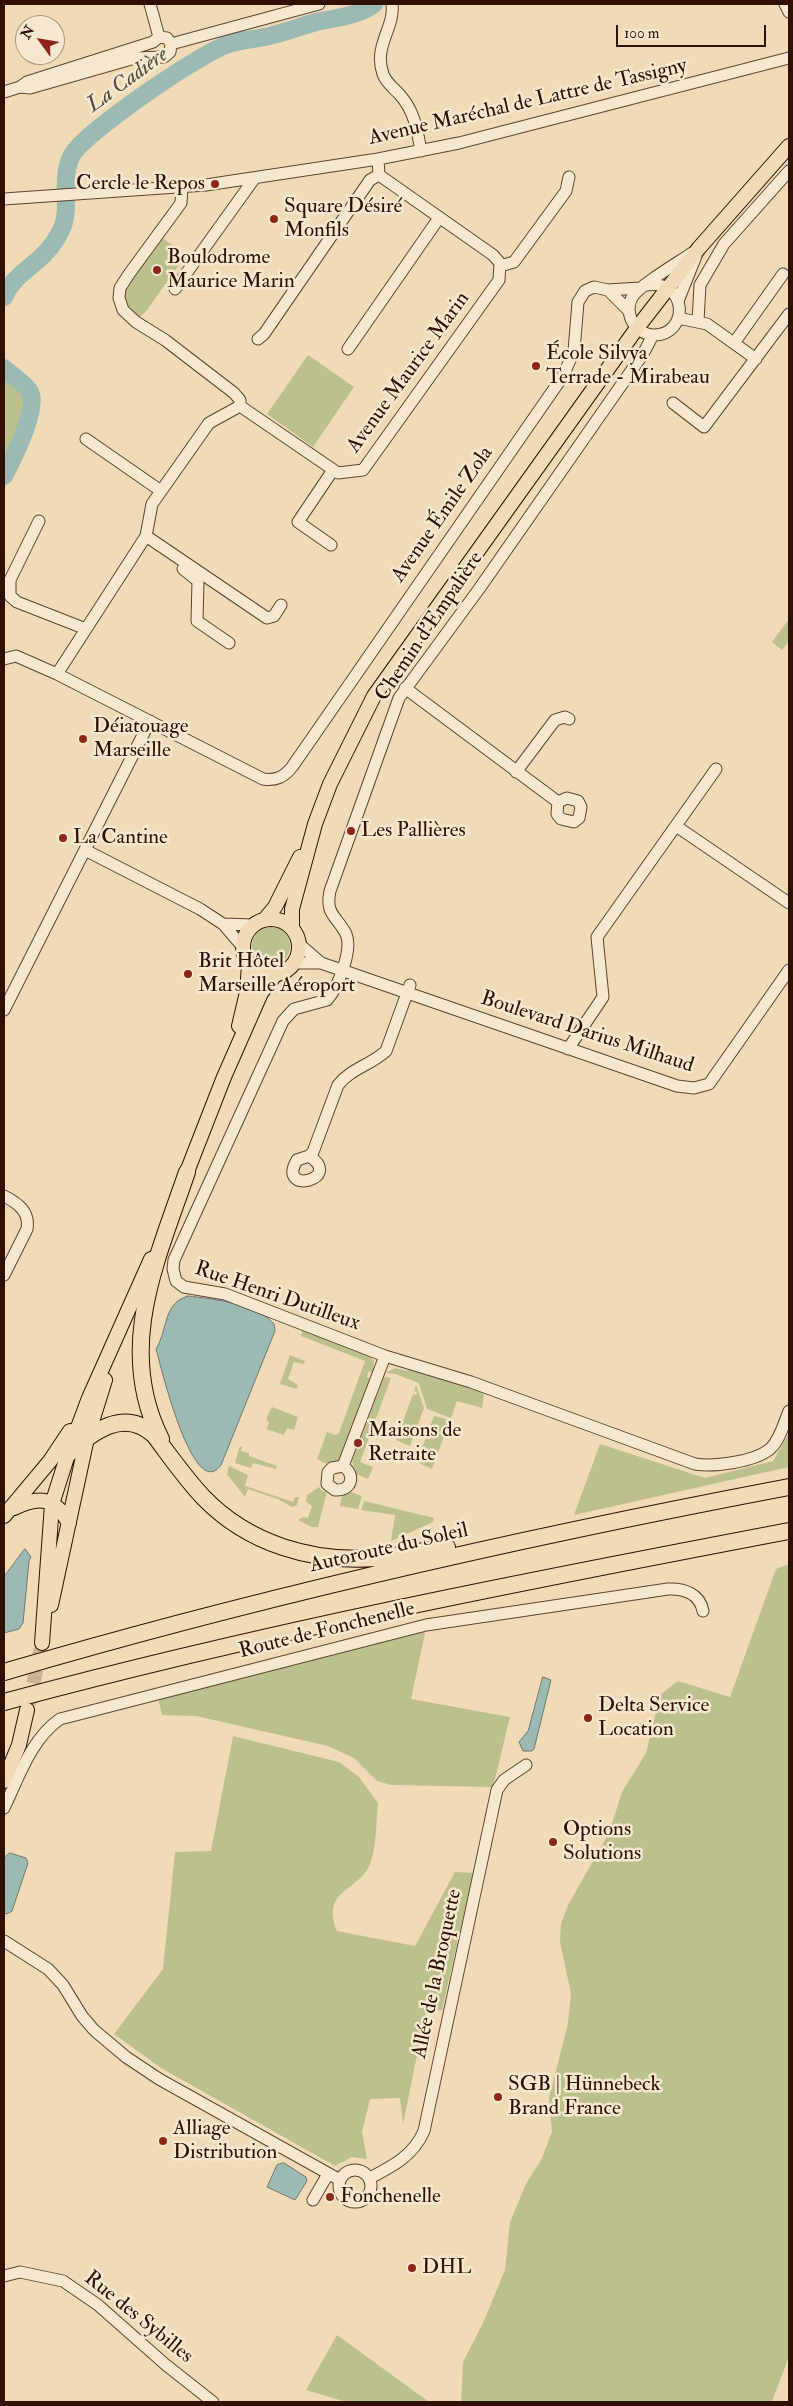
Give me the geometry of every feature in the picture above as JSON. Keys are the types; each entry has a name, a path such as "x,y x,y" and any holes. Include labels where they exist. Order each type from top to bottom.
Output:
{"highway":[{"path":"187,1172 151,1278 140,1330 140,1362 144,1388 156,1428 168,1452 183,1475 224,1516 252,1534 276,1545 309,1555 337,1559 378,1558 605,1522"},
{"path":"68,1454 87,1438 109,1424 129,1422 148,1429 168,1452"},
{"name":"Autoroute du Soleil","path":"4,1672 140,1632 380,1572 605,1522 789,1487"},
{"path":"4,1703 38,1692 257,1638 389,1609 789,1532"},
{"path":"4,1662 140,1632"}],"main road":[{"path":"224,1077 244,1008 248,965 242,946 244,937 276,906 315,824 330,784 374,696 637,328 699,248 789,146"},
{"path":"136,1295 87,1438 42,1644 52,1504 68,1454 89,1398 136,1295 224,1077 261,993 274,975 289,969 294,963 299,944 292,928 292,908 315,824"},
{"path":"259,922 280,920 292,928"},
{"path":"248,965 256,971 274,975"},
{"path":"6,1514 50,1461 89,1398"},
{"path":"6,1514 33,1501 40,1500 62,1510 69,1523"},
{"path":"4,1781 19,1745 28,1710"},
{"path":"4,1764 24,1724"}],"street":[{"path":"150,4 156,40 152,50 157,56"},
{"path":"171,44 319,4"},
{"path":"392,4 393,13 382,40 379,56 383,75 414,115 421,151"},
{"path":"785,4 789,12"},
{"path":"4,92 20,87 26,82 156,40 167,38 171,44 168,55 135,58 30,88 20,87"},
{"name":"Avenue Maréchal de Lattre de Tassigny","path":"4,199 182,187 254,179 378,159 522,128 789,58"},
{"path":"378,159 379,175"},
{"path":"698,321 700,285 724,244 789,172"},
{"path":"379,175 493,255 500,266 514,262 566,191 569,177"},
{"path":"258,339 264,334 370,180 379,175"},
{"path":"175,289 254,179"},
{"name":"Avenue Maurice Marin","path":"182,187 181,203 120,288 119,298 124,310 136,322 165,340 234,393 240,400 240,406 338,473 362,470 499,280 500,266"},
{"path":"348,349 440,218"},
{"path":"699,248 678,301 678,318 669,330 653,335 637,328 630,317 629,310 634,294 699,248"},
{"path":"734,343 783,274"},
{"path":"608,290 661,285 668,288 678,301"},
{"name":"Avenue Émile Zola","path":"150,722 263,779 273,780 282,777 292,767 563,376 574,351 578,302 585,291 594,287 608,290"},
{"path":"608,290 629,310"},
{"path":"673,403 704,427 789,314"},
{"path":"678,318 707,324 756,359"},
{"name":"Chemin d'Empalière","path":"342,970 348,939 329,908 330,891 395,706 405,688 479,589 643,354 653,335"},
{"path":"57,674 144,539 152,504 209,423 240,406"},
{"path":"86,439 161,492"},
{"path":"331,546 298,522 333,470"},
{"path":"40,521 10,580 10,596 17,602 86,629"},
{"path":"144,539 266,618 274,616 281,605"},
{"path":"144,539 198,581 197,621 229,643"},
{"path":"4,659 16,656 57,674 150,722 4,1010"},
{"path":"405,688 558,802"},
{"path":"516,772 555,720 564,717 568,719"},
{"path":"568,1049 603,997 604,984 597,937 716,769"},
{"path":"676,826 789,903"},
{"path":"85,850 200,909 223,924 242,946"},
{"path":"223,924 259,922"},
{"name":"Boulevard Darius Milhaud","path":"299,944 321,963"},
{"name":"Boulevard Darius Milhaud","path":"294,963 321,963 408,989 568,1049 677,1086 694,1088 709,1084 789,970"},
{"name":"Rue Henri Dutilleux","path":"342,970 333,994 327,1000 294,1010 283,1021 174,1260 173,1269 176,1281 184,1287 225,1294 385,1356 472,1382 694,1464 710,1465 760,1455 771,1448 789,1411"},
{"path":"309,1156 338,1085 348,1074 380,1057 386,1051 408,989"},
{"path":"4,1196 22,1209 28,1223 27,1229 4,1275"},
{"path":"343,1466 385,1356"},
{"name":"Route de Fonchenelle","path":"4,1808 35,1744 46,1728 60,1718 426,1625 668,1589 682,1590 696,1597 702,1603 704,1611"},
{"name":"Allée de la Broquette","path":"370,2178 405,2157 418,2143 424,2131 498,1790 504,1780 526,1765"},
{"path":"4,1940 48,1969 63,1985 82,2016 94,2030 120,2053 159,2079 340,2180"},
{"path":"356,2170 370,2178 371,2189 369,2195 360,2202 349,2201 342,2195 340,2180 347,2172 356,2170"},
{"path":"313,2200 328,2174"},
{"name":"Rue des Sybilles","path":"4,2276 20,2272 63,2281 98,2305 166,2365 213,2402"}],"green space":[{"name":"Boulodrome Maurice Marin","path":"161,237 186,255 147,310 138,319 126,303 125,290 133,275"},
{"path":"308,355 354,387 313,447 267,414"},
{"path":"4,370 27,392 29,408 22,431 4,470"},
{"path":"789,619 789,641 782,650 772,642"},
{"path":"271,927 284,933 290,946 284,959 271,965 258,959 252,946 258,933"},
{"path":"303,1329 366,1353 374,1361 373,1373 369,1371 367,1377 371,1379 342,1458 332,1464 327,1464 317,1459 327,1432 336,1435 339,1433 365,1361 301,1336"},
{"path":"290,1355 305,1361 304,1364 294,1362 288,1379 298,1385 297,1389 280,1384"},
{"path":"395,1368 407,1371 409,1369 480,1391 484,1395 482,1408 457,1401 451,1418 427,1409 419,1383 395,1374 385,1373"},
{"path":"384,1377 391,1378 360,1462 373,1467 368,1479 356,1474 352,1461"},
{"path":"416,1385 424,1408 410,1446 396,1440 400,1429 403,1430 404,1428 401,1427 413,1394 416,1395 417,1392 414,1391"},
{"path":"272,1407 298,1417 294,1430 287,1428 284,1435 266,1429 269,1423 266,1419"},
{"path":"434,1416 450,1420 432,1469 417,1462"},
{"path":"789,1433 789,1467 574,1515 600,1444 705,1478 773,1461"},
{"path":"240,1446 242,1447 241,1451 249,1453 249,1456 277,1466 276,1469 253,1463 251,1468 235,1463"},
{"path":"229,1466 248,1475 245,1486 293,1502 295,1497 299,1497 297,1505 292,1507 278,1499 248,1489 245,1497 227,1474"},
{"path":"319,1487 322,1491 327,1491 318,1527 312,1527 298,1520 303,1517 308,1518 312,1506 306,1502 307,1495"},
{"path":"353,1488 351,1492 362,1496 358,1509 340,1506 342,1495"},
{"path":"364,1501 434,1518 433,1522 391,1541 395,1515 361,1510"},
{"path":"789,1564 789,2356 772,2402 461,2402 463,2362 483,2323 505,2270 510,2222 526,2184 541,2160 552,2132 549,2098 568,2023 571,1994 560,1942 561,1924 568,1905 609,1833 622,1792 646,1753 660,1695 678,1681 730,1697 776,1569"},
{"path":"422,1630 425,1633 411,1699 510,1717 493,1787 391,1785 377,1781 354,1758 328,1746 196,1716 162,1715 158,1698"},
{"path":"233,1736 339,1762 359,1777 378,1803 371,1861 360,1879 344,1891 334,1906 333,1917 337,1931 415,1946 455,1872 473,1873 442,2010 426,2011 403,2124 400,2098 370,2099 362,2132 367,2159 352,2157 335,2166 161,2068 114,2034 163,1969 175,1852 211,1851"},
{"path":"337,2335 429,2402 346,2402 306,2390"}],"water":[{"path":"188,1296 234,1303 256,1311 274,1324 275,1331 221,1465 210,1472 200,1465 189,1449 171,1402 156,1349 174,1304"},
{"path":"25,1549 31,1557 29,1561 23,1623 19,1629 4,1633 4,1577"},
{"path":"543,1677 551,1680 534,1749 532,1751 523,1751 519,1742 528,1731"},
{"path":"10,1853 26,1858 28,1863 12,1911 7,1914 4,1913 4,1858"},
{"path":"284,2163 306,2177 307,2181 295,2200 267,2187 277,2165"}],"waterway":[{"name":"La Cadière","path":"4,297 15,280 50,248 60,233 66,214 68,164 72,155 81,144 98,129 146,93 197,60 218,49 232,43 268,36 316,22 354,14 374,4"},
{"name":"La Cadière","path":"4,368 28,389 32,400 28,422 4,476"}],"tunnel":[{"path":"29,1704 42,1643"}],"place":[{"name":"Cercle le Repos","path":"215,184"},
{"name":"Square Désiré Monfils","path":"274,219"},
{"name":"Boulodrome Maurice Marin","path":"157,270"},
{"name":"École Silvya Terrade - Mirabeau","path":"536,366"},
{"name":"Déiatouage Marseille","path":"83,739"},
{"name":"Les Pallières","path":"351,831"},
{"name":"La Cantine","path":"63,838"},
{"name":"Brit Hôtel Marseille Aéroport","path":"188,974"},
{"name":"Maisons de Retraite","path":"358,1443"},
{"name":"Delta Service Location","path":"588,1718"},
{"name":"Options Solutions","path":"553,1842"},
{"name":"SGB | Hünnebeck Brand France","path":"498,2097"},
{"name":"Alliage Distribution","path":"163,2141"},
{"name":"Fonchenelle","path":"330,2197"},
{"name":"DHL","path":"412,2268"}]}
